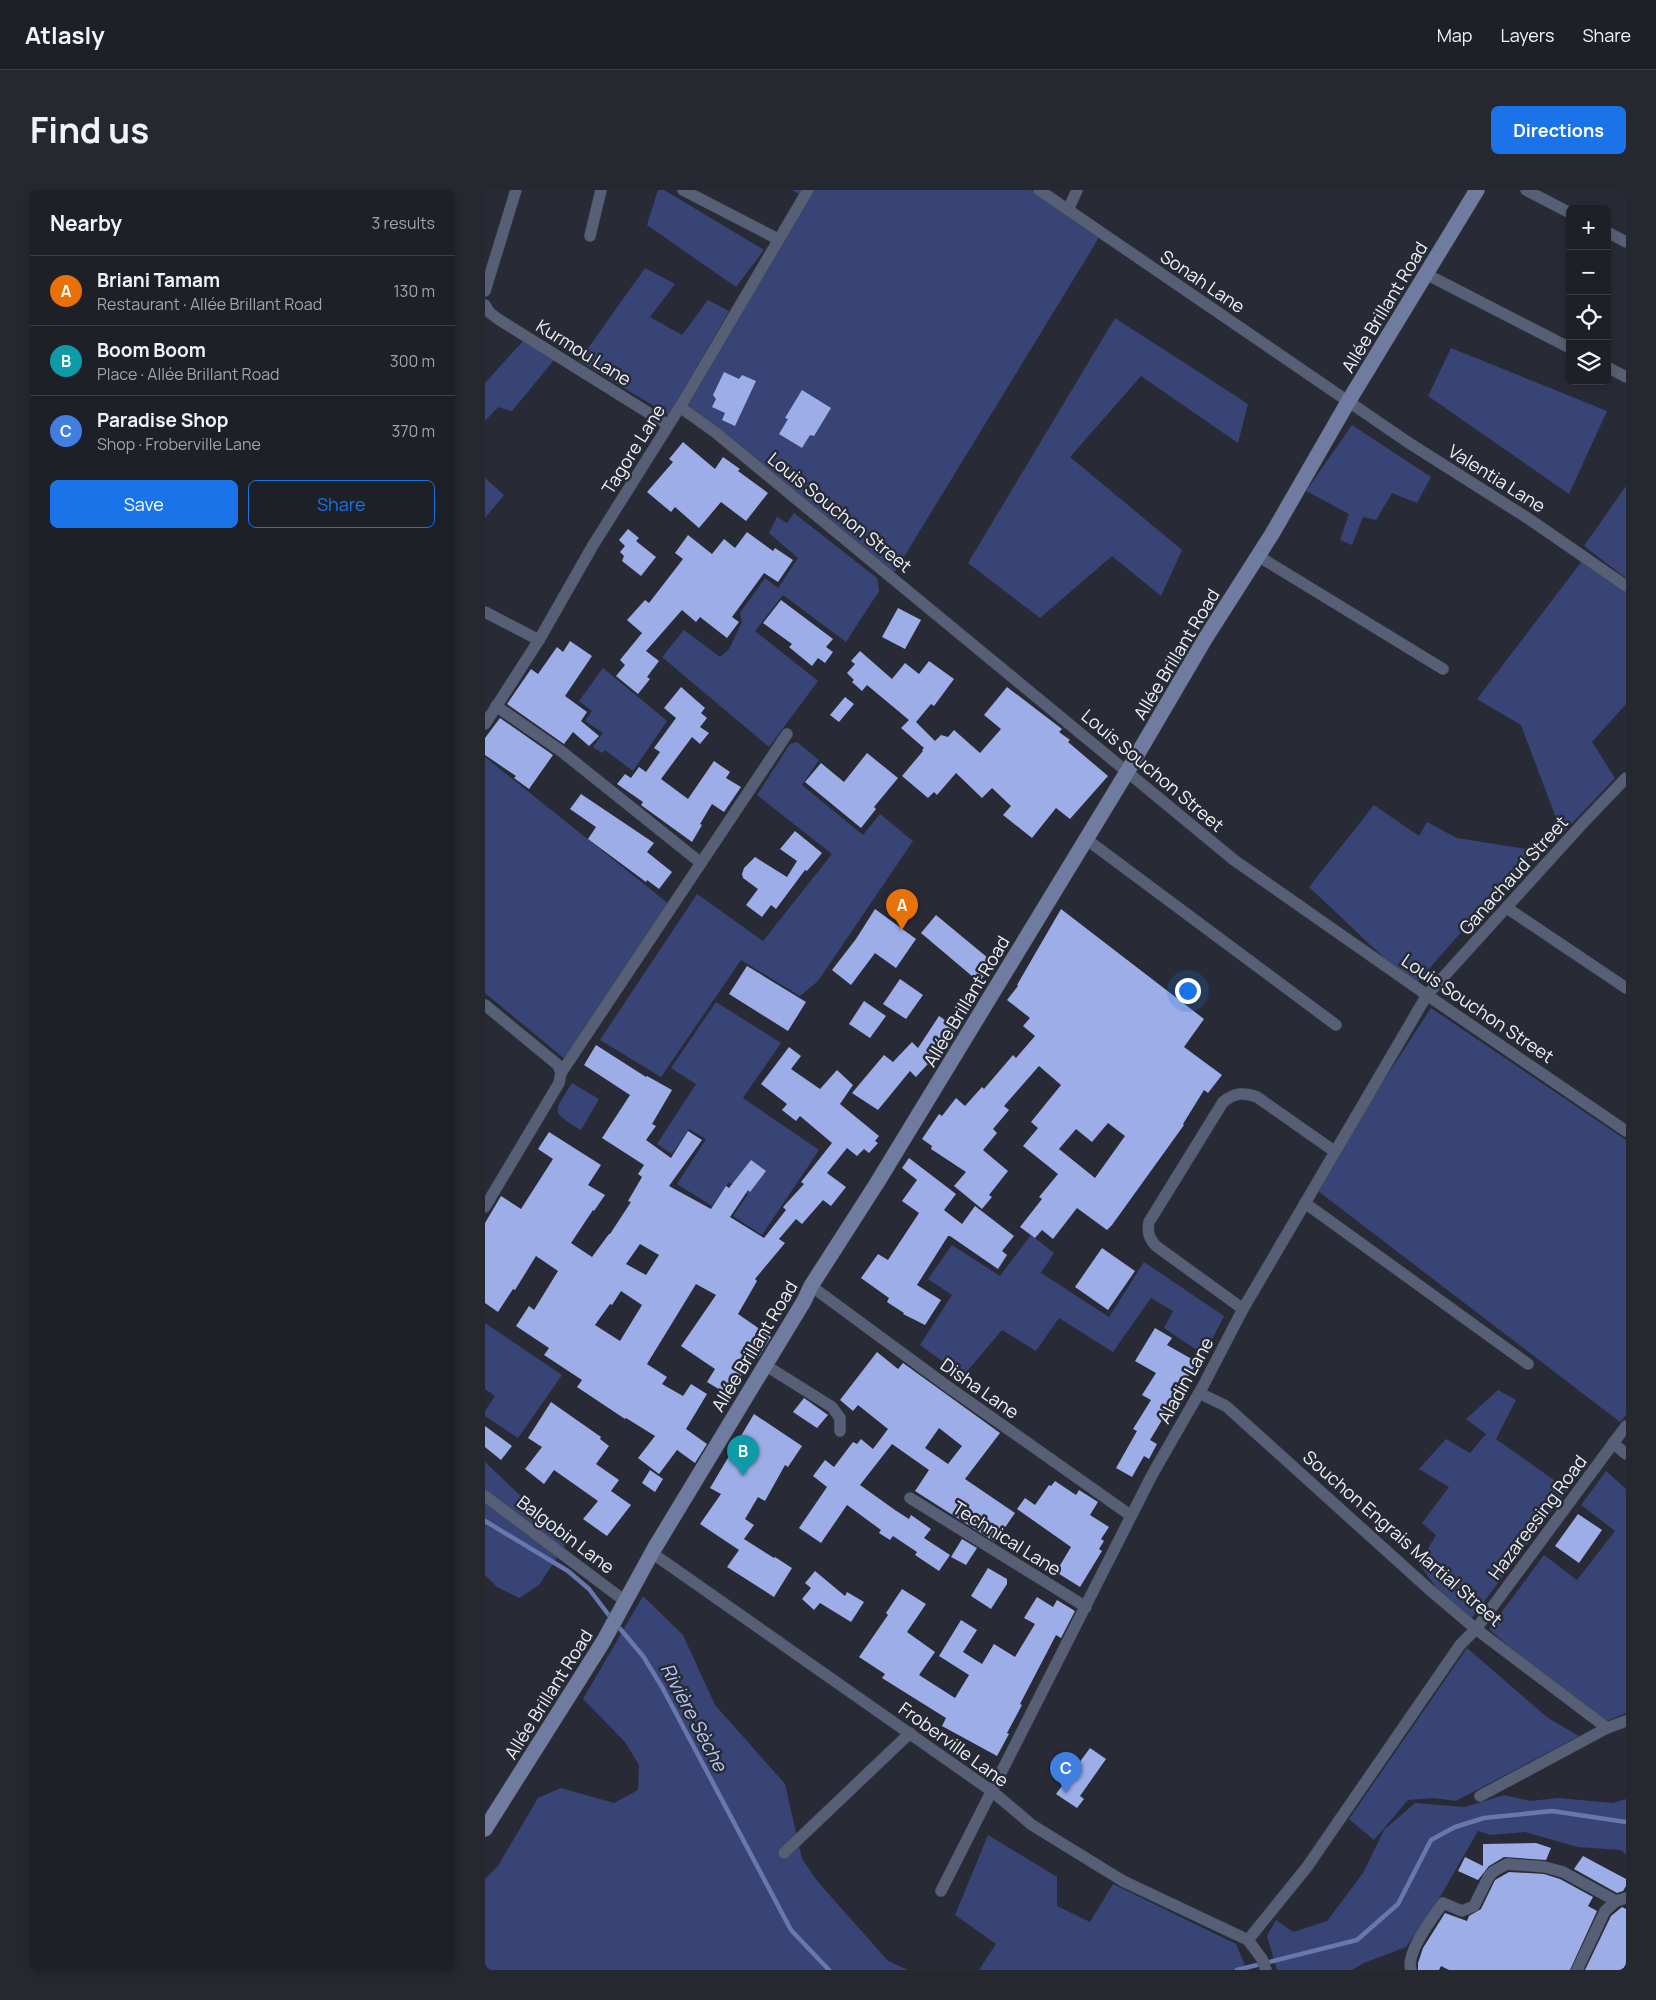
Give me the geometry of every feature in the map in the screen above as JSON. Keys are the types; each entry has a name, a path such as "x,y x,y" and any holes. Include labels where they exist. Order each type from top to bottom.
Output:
{"main road":[{"name":"Allée Brillant Road","path":"485,1830 603,1642 652,1553 804,1301 811,1286 877,1183 1127,772 1205,639 1351,404 1477,190"}],"street":[{"path":"485,291 516,190"},
{"path":"590,236 601,190"},
{"path":"683,190 772,236 778,241"},
{"name":"Tagore Lane","path":"485,724 539,640 593,547 680,407 808,190"},
{"name":"Sonah Lane","path":"1039,190 1351,404"},
{"path":"1068,210 1077,190"},
{"path":"1526,190 1566,211"},
{"path":"1611,234 1626,242"},
{"path":"1426,274 1566,346"},
{"name":"Kurmou Lane","path":"485,304 489,312 498,319 668,425"},
{"path":"1611,369 1626,377"},
{"name":"Valentia Lane","path":"1351,404 1409,444 1529,519 1626,586"},
{"name":"Louis Souchon Street","path":"680,407 722,438 1234,860 1626,1131"},
{"path":"1258,556 1443,669"},
{"path":"485,612 539,640"},
{"path":"496,706 561,751 701,863"},
{"path":"485,1206 559,1083 561,1073 787,734"},
{"name":"Ganachaud Street","path":"1427,995 1626,778"},
{"path":"1086,839 1337,1025"},
{"path":"1507,908 1626,988"},
{"name":"Aladin Lane","path":"941,1891 993,1792 1130,1515 1199,1393 1243,1309 1427,995"},
{"path":"485,1005 558,1065 561,1073"},
{"path":"1243,1309 1156,1246 1147,1230 1149,1222 1223,1102 1230,1096 1239,1093 1257,1097 1334,1152"},
{"path":"1305,1203 1528,1364"},
{"name":"Disha Lane","path":"811,1286 947,1386 1130,1515"},
{"path":"765,1365 832,1407 841,1418 840,1431"},
{"name":"Souchon Engrais Martial Street","path":"1199,1393 1227,1406 1431,1591 1476,1629 1607,1728"},
{"name":"Hazareesing Road","path":"1248,1940 1307,1867 1460,1645 1476,1629 1626,1426"},
{"path":"1613,1443 1626,1454"},
{"name":"Balgobin Lane","path":"485,1496 624,1603"},
{"name":"Technical Lane","path":"910,1498 1086,1606"},
{"name":"Froberville Lane","path":"652,1553 993,1792 1032,1826 1123,1881 1248,1940"},
{"path":"1480,1796 1607,1728 1626,1720"},
{"path":"784,1853 910,1733"},
{"path":"1411,1970 1410,1963 1414,1949 1443,1903 1462,1911 1474,1906 1489,1876 1506,1865 1545,1867 1563,1872 1621,1900 1605,1911 1577,1970"},
{"path":"1248,1940 1264,1964"}],"shaded area":[{"path":"658,190 664,190 764,250 736,287 647,225"},
{"path":"792,190 1031,190 1065,207 1100,236 891,578 683,402 804,197"},
{"path":"645,268 675,284 650,317 682,335 708,300 729,311 669,415 579,361"},
{"path":"1115,318 1248,404 1238,443 1141,376 1070,457 1182,550 1161,596 1112,556 1040,618 968,563"},
{"path":"523,341 554,360 512,411 498,407 485,421 485,383"},
{"path":"1451,348 1607,411 1569,494 1428,396"},
{"path":"1352,425 1431,477 1417,503 1392,493 1376,520 1363,517 1352,545 1340,540 1349,514 1306,491"},
{"path":"485,478 504,495 485,518"},
{"path":"1626,486 1626,578 1584,546"},
{"path":"794,513 877,578 879,591 846,642 783,595 755,631 818,681 769,747 662,657 684,630 720,657 729,649 742,622 740,613 765,578 778,588 798,558 769,533 777,517 787,523"},
{"path":"1585,557 1626,585 1626,704 1592,742 1615,778 1562,834 1521,725 1477,699"},
{"path":"603,668 667,721 633,771 605,750 602,753 593,747 603,733 585,721 592,711 579,701"},
{"path":"797,742 819,760 802,785 863,835 880,814 913,841 818,981 800,996 741,960 661,1077 600,1040 697,894 763,941 832,854 757,795 790,744"},
{"path":"485,757 674,908 566,1060 485,993"},
{"path":"1374,805 1419,836 1427,822 1457,838 1533,850 1414,986 1309,887"},
{"path":"716,1002 781,1043 743,1098 819,1150 762,1235 733,1216 748,1194 729,1182 712,1206 677,1184 706,1139 689,1129 672,1154 657,1144 696,1084 671,1068"},
{"path":"1431,1008 1626,1140 1626,1415 1620,1422 1314,1188"},
{"path":"572,1083 599,1099 581,1130 559,1115 558,1111 561,1100"},
{"path":"1031,1235 1054,1253 1041,1273 1109,1317 1144,1262 1224,1316 1204,1355 1164,1328 1173,1311 1151,1298 1113,1352 1059,1318 1036,1351 1002,1330 963,1376 920,1345 952,1295 928,1279 952,1245 1000,1276"},
{"path":"485,1323 562,1375 518,1438 485,1416 485,1411 495,1396 485,1389"},
{"path":"1498,1390 1516,1400 1496,1439 1568,1490 1465,1627 1419,1564 1436,1535 1422,1523 1449,1487 1419,1469 1446,1439 1470,1453 1486,1434 1466,1419"},
{"path":"485,1462 568,1541 539,1585 519,1598 497,1587 485,1575"},
{"path":"1606,1471 1626,1489 1626,1713 1598,1725 1489,1629 1544,1555 1577,1580 1615,1531 1581,1505"},
{"path":"643,1596 683,1635 715,1705 785,1784 802,1859 818,1882 888,1961 908,1970 485,1970 485,1879 498,1866 538,1798 561,1788 614,1803 638,1790 639,1765 625,1742 583,1699"},
{"path":"1467,1648 1548,1718 1579,1736 1456,1801 1434,1798 1408,1800 1374,1840 1349,1819"},
{"path":"1504,1795 1530,1801 1558,1798 1613,1803 1626,1799 1626,1855 1621,1850 1578,1847 1525,1832 1490,1835 1478,1831 1437,1902 1406,1947 1364,1963 1352,1970 1277,1970 1267,1936 1276,1920 1293,1932 1327,1921 1363,1873 1384,1830 1415,1803 1465,1807"},
{"path":"988,1835 1057,1877 1057,1906 1090,1922 1113,1884 1236,1944 1247,1970 979,1970 996,1944 955,1915"}],"building":[{"path":"724,372 739,379 742,375 756,381 735,426 722,420 725,413 712,407 716,399 713,395"},
{"path":"802,390 831,408 814,436 810,435 802,448 779,434 788,419 785,418"},
{"path":"683,442 715,469 723,457 740,469 738,471 768,493 746,521 721,502 699,528 675,507 671,512 647,492 673,462 669,459"},
{"path":"628,529 639,538 636,541 656,557 641,576 622,561 624,556 620,552 625,546 619,540"},
{"path":"747,532 773,551 775,548 793,560 778,582 764,573 732,617 739,622 727,638 700,617 696,622 682,610 646,651 659,661 647,677 650,679 638,694 616,676 625,665 620,660 642,633 627,620 645,600 649,603 683,559 675,553 688,535 712,554 724,539 735,548"},
{"path":"781,600 833,639 826,647 833,652 825,663 818,658 812,666 789,647 792,644 763,623"},
{"path":"898,608 921,620 905,649 882,637"},
{"path":"570,641 592,656 565,696 587,712 581,721 599,736 589,746 573,732 564,744 507,704 531,669 538,674 557,647 563,652"},
{"path":"860,651 892,679 905,663 919,674 929,661 954,679 934,706 931,704 916,722 935,741 941,735 948,737 954,730 980,753 1001,729 984,715 1007,687 1062,729 1059,732 1070,740 1068,742 1108,776 1070,819 1056,808 1032,838 1003,815 1011,806 992,788 982,798 956,773 937,795 934,792 928,798 902,776 924,748 901,728 909,720 867,685 862,691 852,682 854,680 847,673 855,664 851,661"},
{"path":"681,687 705,708 701,713 707,718 700,727 709,733 700,744 692,737 661,779 688,799 714,761 730,772 726,778 741,787 724,812 712,804 692,842 641,805 643,802 617,784 625,774 631,778 639,767 646,772 660,752 654,748 676,718 664,708"},
{"path":"845,697 854,704 839,722 830,715"},
{"path":"500,718 553,755 529,789 514,778 516,776 485,755 485,738"},
{"path":"867,753 898,778 874,807 876,809 861,828 805,782 821,763 844,782"},
{"path":"581,794 654,843 647,852 672,872 659,889 647,880 646,882 588,839 596,827 570,809"},
{"path":"795,831 822,853 807,871 805,870 776,909 771,905 762,917 746,905 758,889 743,878 744,868 755,857 787,877 797,861 780,849"},
{"path":"875,909 916,939 896,968 875,953 851,985 832,970 856,939"},
{"path":"1061,909 1204,1019 1184,1047 1222,1075 1208,1093 1204,1090 1184,1125 1107,1230 1077,1208 1053,1239 1042,1230 1035,1238 1020,1227 1042,1199 1039,1197 1058,1174 1023,1146 1038,1128 1031,1122 1061,1085 1039,1066 1004,1106 1009,1110 993,1129 997,1133 983,1150 1008,1171 989,1195 992,1197 982,1209 954,1186 966,1172 931,1149 932,1146 922,1139 939,1114 942,1116 956,1098 965,1106 982,1087 984,1089 1013,1055 1016,1058 1035,1036 1023,1026 1030,1018 1007,1000","holes":["1108,1123 1125,1136 1095,1178 1059,1149 1076,1129 1092,1142"]},
{"path":"936,915 994,963 979,982 921,933"},
{"path":"747,966 806,1002 788,1031 729,994"},
{"path":"900,979 923,995 906,1019 883,1004"},
{"path":"864,1001 886,1016 870,1038 849,1024"},
{"path":"939,1016 957,1028 946,1044 916,1077 910,1071 878,1110 852,1093 884,1055 893,1062 912,1042 918,1048"},
{"path":"596,1045 646,1077 672,1090 652,1124 656,1126 646,1140 671,1158 688,1131 702,1140 669,1186 711,1209 726,1186 729,1188 751,1160 766,1171 750,1192 748,1190 730,1217 764,1238 786,1210 783,1207 804,1184 801,1182 832,1143 800,1116 796,1121 782,1110 787,1104 761,1084 789,1047 801,1056 791,1069 820,1089 837,1070 853,1085 840,1104 879,1136 875,1141 878,1143 869,1153 864,1149 857,1156 847,1148 827,1173 846,1187 831,1206 823,1200 802,1224 796,1219 779,1239 785,1243 755,1279 757,1281 738,1314 771,1337 758,1358 754,1355 738,1381 742,1382 732,1397 707,1382 715,1369 681,1346 716,1295 696,1284 647,1364 667,1377 662,1384 683,1396 691,1384 707,1394 686,1429 707,1444 695,1463 677,1450 659,1474 638,1458 655,1436 625,1419 577,1387 582,1380 544,1355 549,1348 516,1326 529,1306 534,1310 558,1271 536,1256 515,1290 513,1289 498,1312 485,1303 485,1223 501,1196 521,1209 553,1159 538,1149 549,1132 601,1165 588,1185 605,1195 571,1243 592,1257 631,1202 628,1201 642,1177 638,1174 644,1165 602,1138 630,1095 584,1065","holes":["640,1244 659,1255 646,1275 626,1264","621,1291 642,1305 620,1341 595,1325"]},
{"path":"909,1158 956,1194 944,1210 962,1224 975,1206 1014,1236 1002,1251 1007,1255 998,1269 948,1236 917,1285 941,1300 925,1325 903,1314 887,1302 889,1298 861,1278 878,1254 888,1260 919,1213 902,1201 917,1180 902,1168"},
{"path":"1102,1248 1135,1271 1108,1310 1075,1287"},
{"path":"1155,1328 1172,1338 1167,1345 1197,1362 1150,1440 1157,1444 1149,1459 1144,1456 1132,1477 1116,1468 1137,1431 1133,1429 1151,1400 1142,1395 1156,1373 1135,1361"},
{"path":"877,1352 898,1369 903,1363 1000,1433 965,1479 1015,1513 995,1542 915,1491 929,1470 892,1444 860,1485 909,1519 911,1515 931,1529 924,1538 950,1555 939,1571 915,1555 917,1552 893,1536 890,1540 879,1533 881,1530 847,1505 821,1543 799,1528 827,1487 813,1476 825,1460 834,1467 853,1442 857,1444 861,1439 873,1449 888,1429 858,1405 853,1411 840,1400","holes":["939,1428 962,1446 948,1464 925,1448"]},
{"path":"804,1398 828,1415 817,1428 793,1412"},
{"path":"551,1402 601,1437 600,1439 609,1446 596,1464 619,1480 611,1491 631,1505 607,1536 583,1519 598,1501 554,1470 544,1484 525,1469 542,1447 528,1438"},
{"path":"754,1414 802,1446 788,1467 785,1465 765,1501 758,1497 745,1519 754,1525 744,1539 792,1568 774,1597 727,1567 739,1550 700,1524 721,1494 710,1488"},
{"path":"485,1426 512,1446 501,1460 485,1447"},
{"path":"650,1470 663,1479 655,1492 642,1483"},
{"path":"1055,1481 1076,1495 1079,1490 1098,1502 1090,1515 1109,1527 1101,1539 1104,1541 1099,1549 1102,1551 1080,1587 1056,1572 1071,1547 1017,1509 1025,1498 1035,1505 1049,1485 1051,1486"},
{"path":"1578,1514 1602,1530 1579,1563 1555,1546"},
{"path":"962,1539 977,1548 966,1565 951,1557"},
{"path":"988,1568 1007,1579 1007,1584 991,1609 971,1596"},
{"path":"815,1571 845,1596 847,1592 864,1602 851,1622 820,1603 814,1610 802,1599 811,1588 805,1583"},
{"path":"902,1589 926,1604 907,1632 935,1652 919,1675 955,1698 969,1675 939,1656 961,1620 977,1630 963,1652 982,1664 994,1644 1015,1657 1035,1624 1024,1618 1037,1597 1053,1607 1057,1600 1075,1611 1061,1638 1056,1635 1020,1704 1022,1705 997,1756 942,1726 946,1718 882,1678 885,1674 859,1657 888,1615 886,1613"},
{"path":"1090,1748 1106,1759 1080,1796 1084,1799 1077,1808 1056,1794"},
{"path":"1536,1843 1551,1848 1546,1860 1504,1857 1489,1866 1478,1880 1458,1871 1465,1857 1483,1866 1483,1844"},
{"path":"1583,1856 1626,1879 1626,1886 1623,1891 1617,1893 1574,1869"},
{"path":"1509,1872 1544,1874 1560,1879 1593,1897 1588,1906 1597,1911 1570,1970 1449,1970 1441,1966 1439,1970 1418,1970 1418,1963 1423,1948 1445,1913 1467,1921 1469,1916 1481,1909 1495,1880"},
{"path":"1622,1907 1626,1909 1626,1970 1585,1970 1611,1916"}],"waterway":[{"name":"Rivière Sèche","path":"485,1521 568,1571 589,1589 611,1618"},
{"name":"Rivière Sèche","path":"616,1624 643,1656 662,1687 791,1930 829,1970"},
{"name":"Rivière Sèche","path":"1237,1970 1357,1940 1398,1904 1431,1840 1455,1827 1484,1818 1552,1811 1626,1822"}],"place":[{"name":"Briani Tamam","path":"902,930"},
{"name":"Boom Boom","path":"743,1476"},
{"name":"Paradise Shop","path":"1066,1793"}]}
